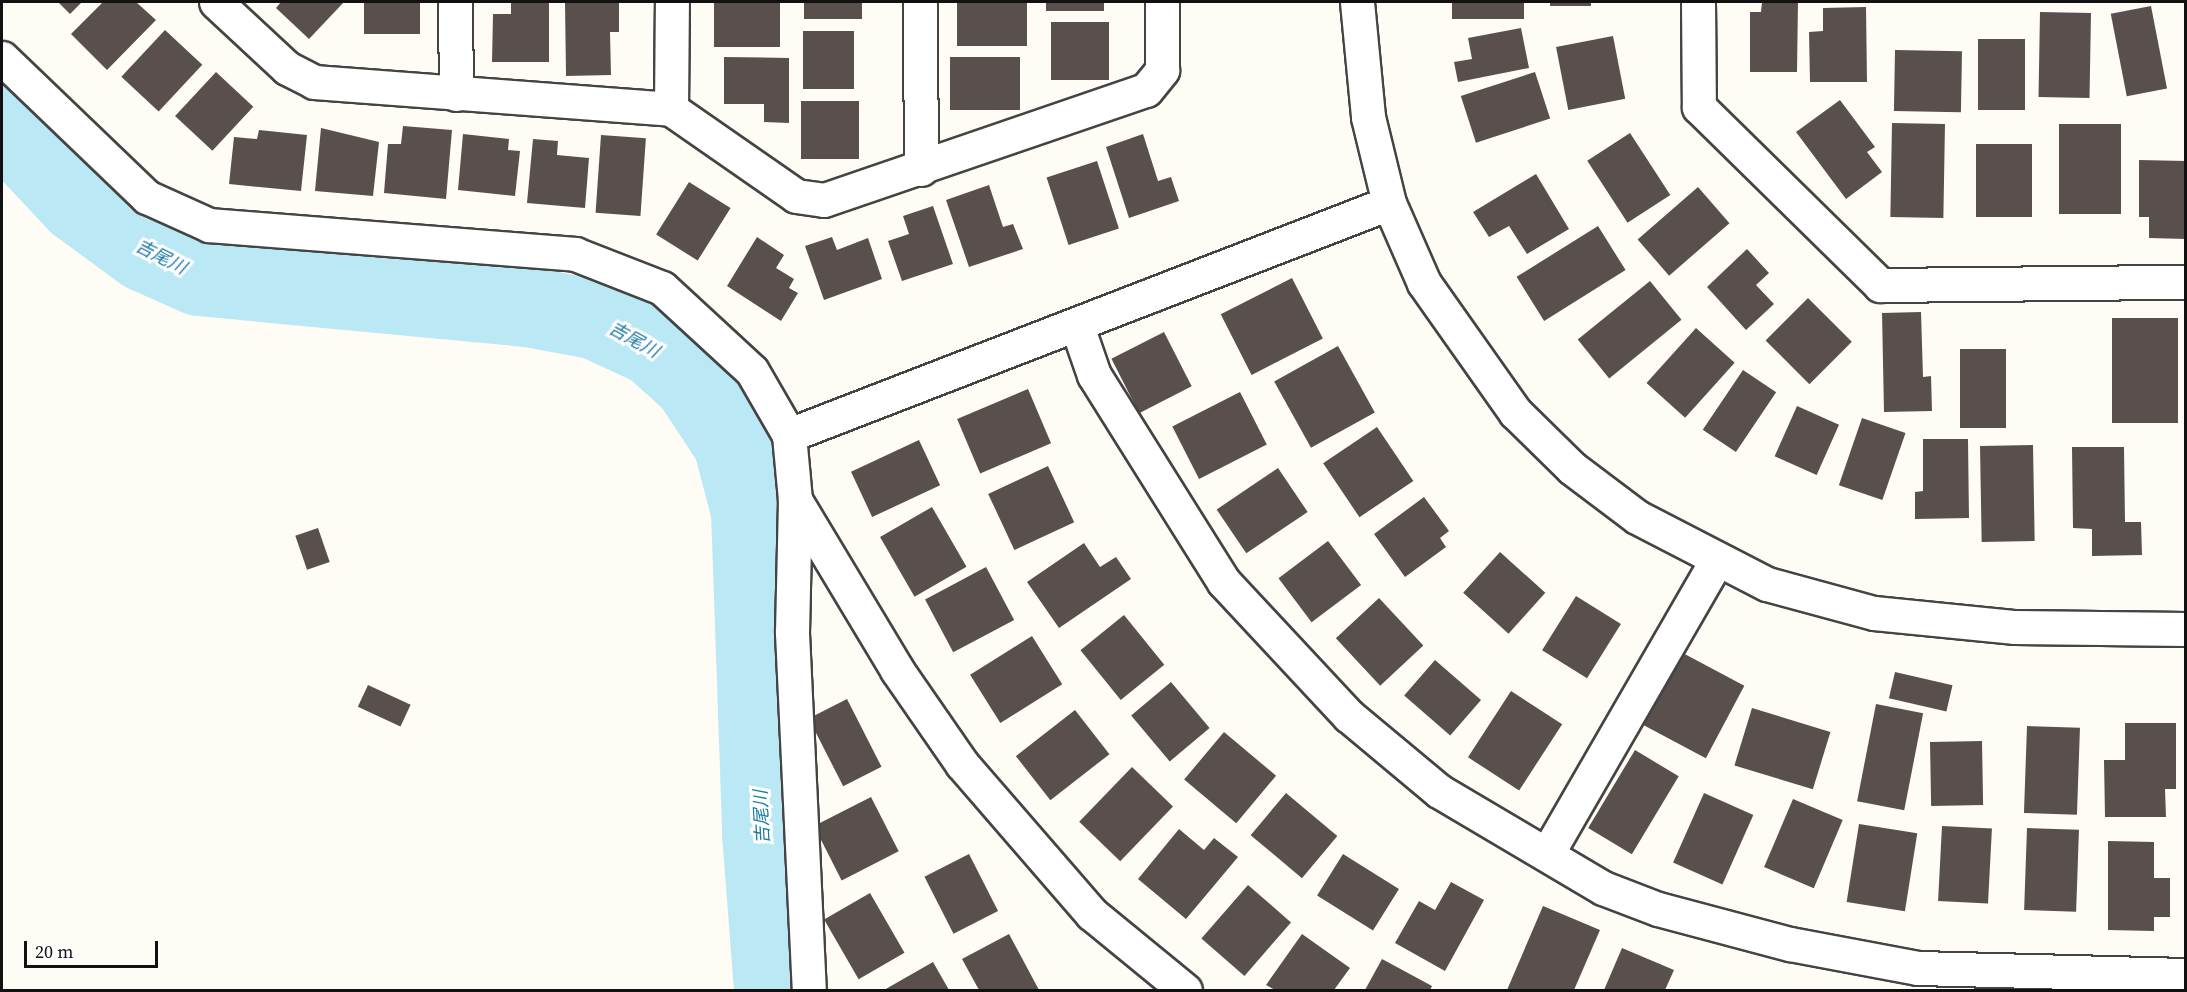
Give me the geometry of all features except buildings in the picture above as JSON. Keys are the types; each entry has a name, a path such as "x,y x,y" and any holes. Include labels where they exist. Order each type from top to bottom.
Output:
{"street":[{"path":"216,2 287,68 314,82 671,109 796,196 824,200 921,170 1146,90 1162,70 1162,2"},
{"path":"456,2 456,94"},
{"path":"671,109 672,2"},
{"path":"920,2 921,170"},
{"path":"1357,2 1368,117 1389,202 1424,283 1515,412 1572,468 1628,510 1716,561 1819,602 1874,613 2014,627 2186,629"},
{"path":"1698,2 1699,107 1880,285 2186,282"},
{"path":"2,58 147,197 208,225 575,254 662,288 752,371 789,435 795,500 792,645 809,990"},
{"path":"789,435 1077,326 1389,202"},
{"path":"1077,326 1094,375 1224,582 1349,717 1439,791 1603,888 1658,909 1790,944 1918,968 2186,975"},
{"path":"795,500 897,670 962,764 1092,914 1185,990"},
{"path":"1547,854 1716,561"}],"waterway":[{"name":"吉尾川","path":"2,122 78,203 145,252 199,276 527,307 594,319 653,346 693,382 733,443 751,511 762,833 774,990"}]}
